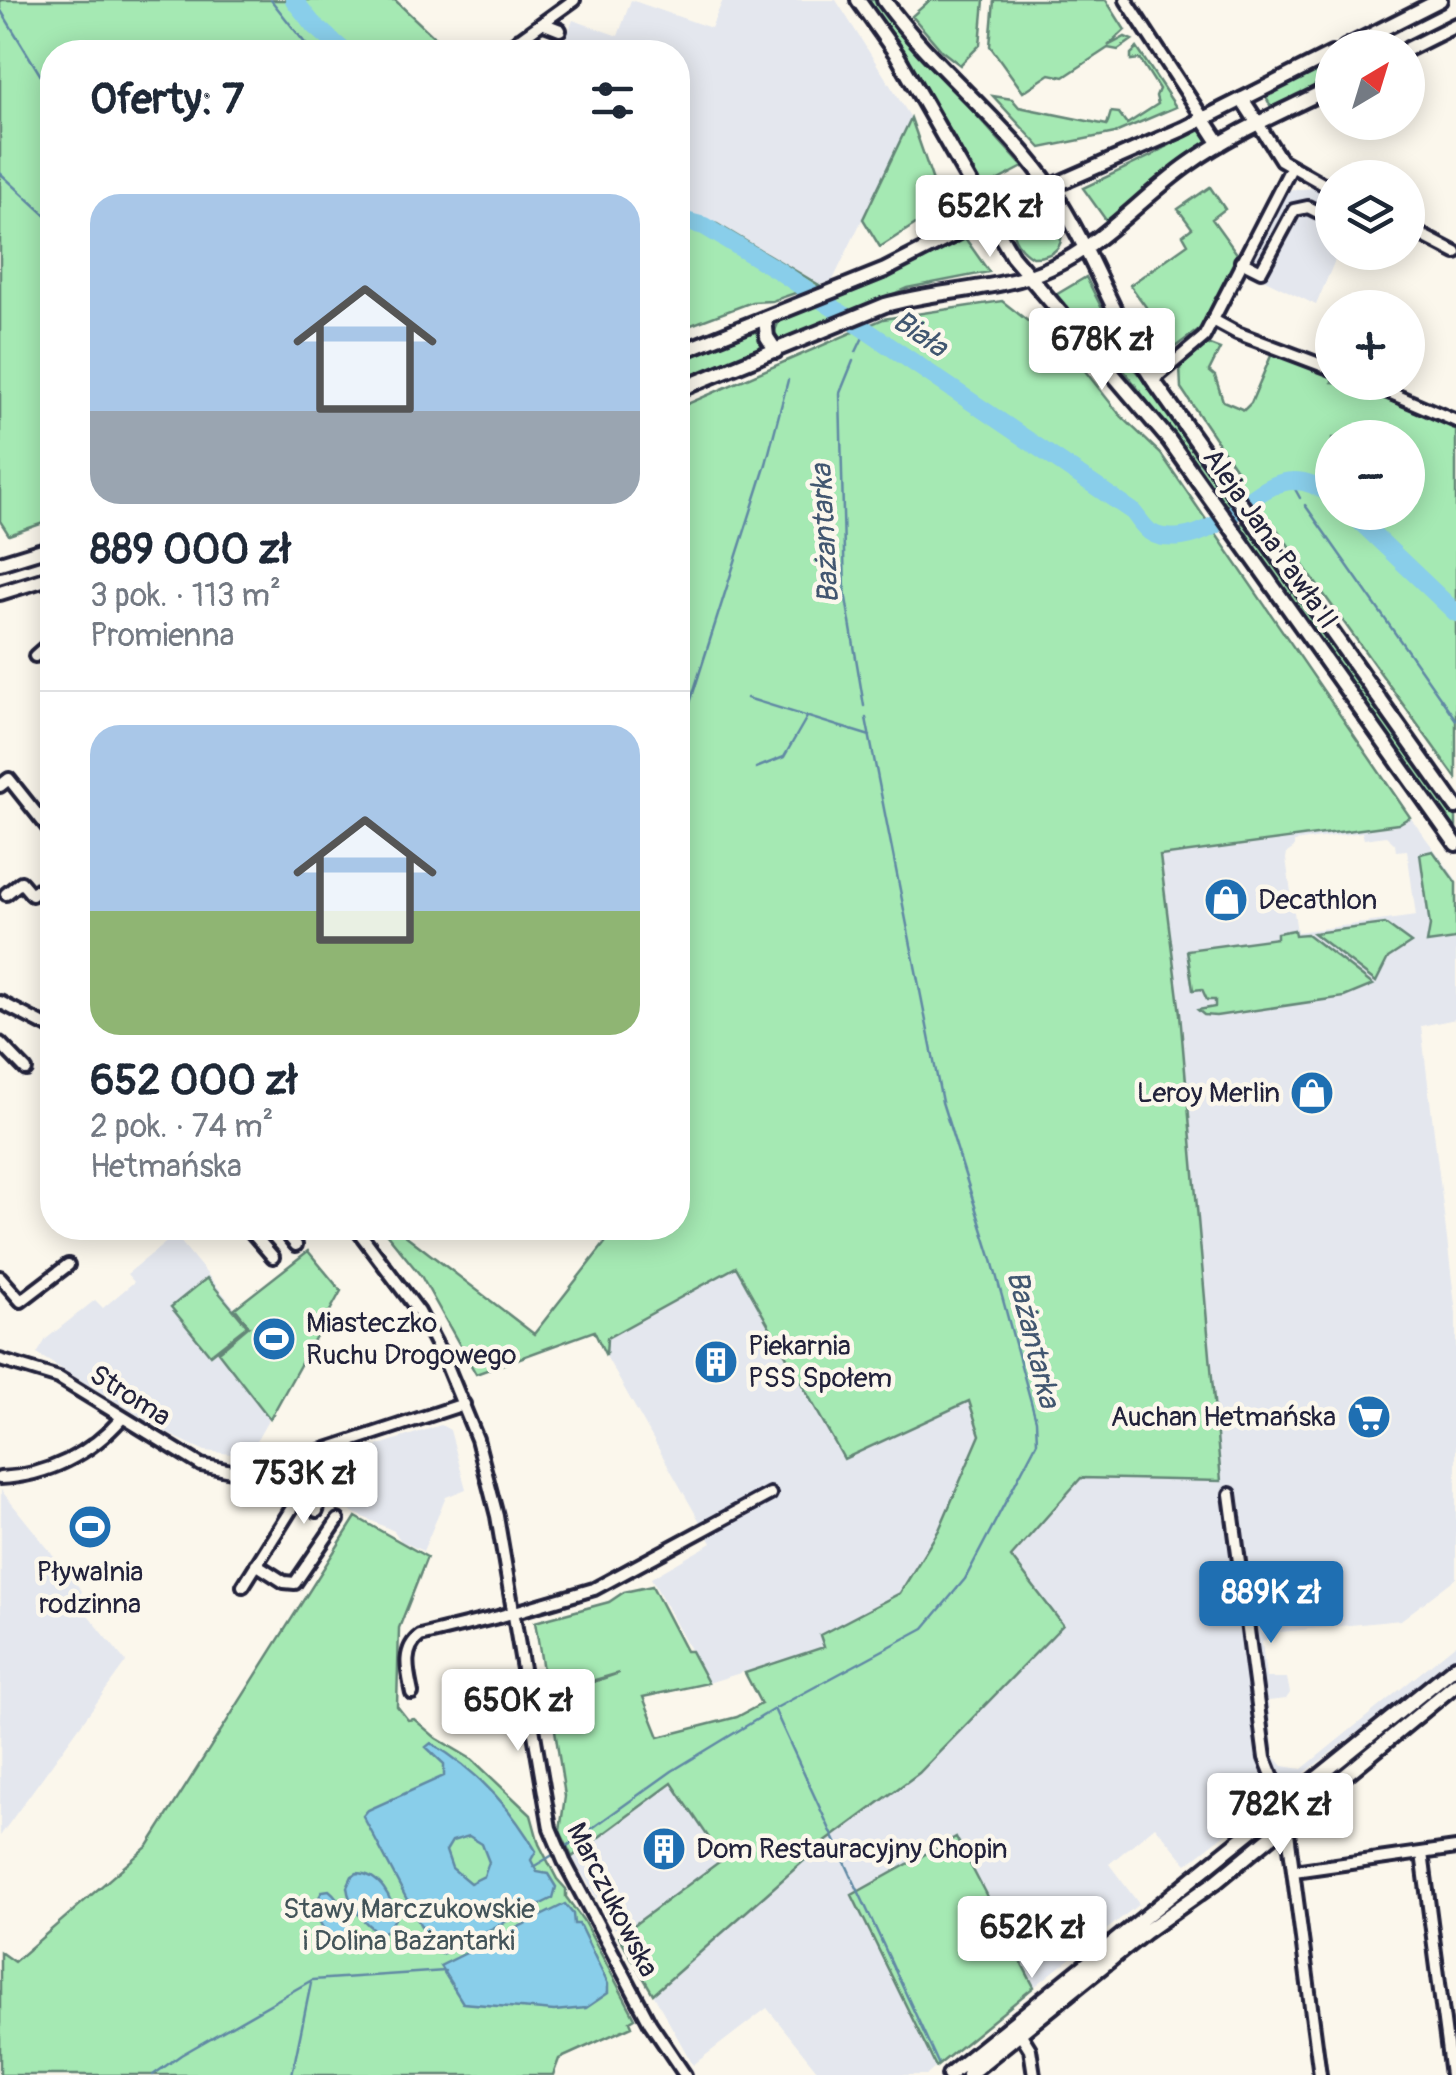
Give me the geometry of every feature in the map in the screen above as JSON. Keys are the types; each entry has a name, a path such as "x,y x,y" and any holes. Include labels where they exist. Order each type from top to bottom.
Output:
{"main road":[{"path":"858,0 897,55 988,219"},
{"path":"884,0 1051,188"},
{"path":"1381,30 1440,0"},
{"path":"1425,40 1456,25"},
{"path":"690,348 885,270 1315,62"},
{"path":"690,385 863,314 920,295 1028,277 1108,234 1190,162 1315,96"},
{"path":"1242,99 1259,125"},
{"path":"1203,118 1220,144"},
{"name":"Aleja Jana Pawła II","path":"1051,188 1086,249 1129,343 1153,380 1456,807"},
{"name":"Aleja Jana Pawła II","path":"988,219 1028,277 1127,388 1219,510 1456,844"},
{"path":"765,319 767,337 776,351"},
{"path":"0,563 40,551"},
{"path":"0,593 40,581"},
{"path":"950,2075 1456,1666"},
{"path":"968,2075 1145,1932 1246,1858 1456,1684"},
{"path":"1319,1777 1320,1785 1330,1790"},
{"path":"1284,1806 1287,1825"},
{"path":"1232,1847 1241,1847 1246,1858"}],"street":[{"path":"519,39 574,0"},
{"path":"1126,0 1203,118"},
{"path":"542,23 560,30"},
{"path":"1259,125 1270,147 1292,168 1315,180"},
{"path":"1153,380 1204,337 1292,168"},
{"path":"1242,261 1261,272 1294,210 1308,206 1315,210"},
{"path":"1425,237 1456,253"},
{"path":"1213,320 1315,363"},
{"path":"1407,400 1456,421"},
{"path":"35,656 40,652"},
{"path":"0,768 4,783 40,820"},
{"path":"6,894 21,882 32,895 40,888"},
{"path":"0,1002 40,1022"},
{"path":"0,1043 26,1070"},
{"path":"258,1240 272,1257"},
{"path":"292,1240 296,1245"},
{"name":"Marczukowska","path":"365,1240 420,1312 464,1404 490,1484 546,1812 556,1843 650,2023 685,2075"},
{"path":"0,1277 21,1301 68,1266"},
{"name":"Stroma","path":"0,1360 59,1378 190,1460 215,1469 246,1472 464,1404"},
{"path":"0,1478 32,1474 62,1464 122,1418"},
{"path":"243,1586 303,1490 306,1483 299,1457"},
{"path":"303,1490 318,1501 317,1511"},
{"path":"412,1693 408,1653 414,1639 512,1614 608,1583 770,1494"},
{"path":"1230,1494 1265,1758 1284,1806"},
{"path":"256,1564 284,1582 295,1583 338,1520"},
{"path":"1287,1825 1320,2075"},
{"path":"1294,1871 1456,1848"},
{"path":"1422,1852 1451,2075"},
{"path":"1020,2033 1030,2049 1034,2075"}],"shaded area":[{"path":"631,0 711,28 723,0 836,0 911,118 833,280 819,285 717,224 690,216 690,40 566,40 573,20 618,36"},
{"path":"1315,188 1315,270 1331,270 1322,290 1315,290 1315,305 1247,271 1287,190"},
{"path":"1410,817 1456,879 1456,1019 1421,1026 1456,1313 1456,1578 1401,1620 1280,1632 1262,1642 1266,1678 1287,1678 1290,1693 1286,1699 1268,1701 1274,1756 1283,1766 1302,1769 1456,1644 1456,1656 1187,1864 1155,1826 1109,1864 1139,1904 1034,1987 956,1837 853,1895 936,2067 927,2075 821,2075 767,2008 693,2065 653,1994 824,1843 919,1773 1062,1625 1011,1557 1081,1477 1221,1480 1180,1014 1160,855 1398,824","holes":["1362,832 1364,839 1386,836 1395,844 1396,851 1407,850 1416,916 1297,932 1286,859 1294,842"]},
{"path":"169,1240 179,1240 235,1308 308,1251 341,1291 248,1456 205,1451 171,1435 37,1354 46,1339 95,1300 103,1308 134,1282 127,1274"},
{"path":"737,1266 844,1458 969,1400 980,1435 939,1530 900,1593 820,1635 824,1647 708,1683 651,1578 712,1543 606,1356 606,1338"},
{"path":"441,1425 450,1430 466,1489 446,1497 423,1551 401,1541 394,1531 348,1510 318,1488 315,1466"},
{"path":"1,1490 82,1591 77,1601 126,1662 0,1836"},
{"path":"672,1783 723,1859 619,1936 572,1857"}],"green space":[{"path":"0,0 395,0 437,40 40,40 40,524 9,535 0,521"},
{"path":"866,0 877,0 1023,167 983,188 899,42"},
{"path":"930,0 984,0 980,45 960,65 942,51 912,16"},
{"path":"994,0 1106,0 1125,30 1108,46 1125,37 1132,40 1118,50 1108,48 1064,77 1050,74 1023,92 990,46"},
{"path":"1137,48 1176,107 1115,133 1041,148 993,96 1012,99 1019,107 1107,125 1111,112 1119,113 1127,124 1158,104 1159,89 1140,59 1131,60"},
{"path":"1315,68 1315,85 1273,111 1264,93"},
{"path":"911,118 942,207 880,247 863,219"},
{"path":"1201,127 1211,142 1108,223 1083,188"},
{"path":"1210,187 1225,209 1212,219 1238,255 1202,327 1175,347 1130,285 1188,244 1183,235 1192,228 1178,209"},
{"path":"1041,207 1057,222 1061,238 1053,252 1032,257 1018,244 1013,227 1018,216"},
{"path":"690,216 717,224 819,285 772,301 752,302 690,325"},
{"path":"965,238 989,272 907,288 787,341 774,333 779,321 886,278"},
{"path":"1086,277 1130,364 1172,415 1232,501 1226,507 1127,374 1054,296"},
{"path":"1002,301 1074,357 1120,415 1161,454 1410,817 1398,824 1160,856 1180,1014 1221,1481 1081,1478 1011,1557 1063,1625 919,1773 824,1843 653,1994 619,1936 723,1859 672,1783 572,1857 560,1831 565,1796 550,1697 619,1673 547,1694 535,1622 652,1586 686,1651 691,1651 708,1683 643,1697 659,1737 737,1717 761,1704 745,1673 824,1647 820,1635 900,1593 939,1530 980,1435 969,1401 844,1459 736,1267 607,1338 606,1356 594,1331 476,1374 421,1276 392,1240 412,1240 534,1334 605,1243 601,1240 690,1240 690,403 883,319"},
{"path":"761,328 761,339 769,347 690,378 690,355"},
{"path":"1207,344 1220,349 1209,371 1215,376 1223,401 1244,410 1251,403 1273,351 1315,369 1315,400 1389,400 1456,428 1456,604 1376,530 1425,530 1425,420 1315,420 1315,482 1288,477 1248,497 1240,487 1237,471 1181,388 1180,367"},
{"path":"1285,480 1315,486 1315,530 1367,530 1456,616 1456,778 1276,528 1261,518 1251,502"},
{"path":"1246,521 1456,817 1456,834 1238,526"},
{"path":"1433,851 1456,883 1456,939 1427,943 1430,926 1420,854"},
{"path":"1385,924 1411,943 1388,958 1376,982 1313,933"},
{"path":"1294,930 1295,935 1307,934 1373,985 1344,997 1216,1016 1198,1010 1215,1007 1215,1000 1207,1000 1202,989 1193,990 1187,950 1277,938 1277,933"},
{"name":"Miasteczko Ruchu Drogowego","path":"308,1251 341,1291 270,1419 218,1352 249,1326 235,1308"},
{"path":"207,1278 247,1326 210,1355 171,1307"},
{"name":"Stawy Marczukowskie i Dolina Bażantarki","path":"356,1517 427,1557 399,1628 397,1706 408,1720 414,1719 436,1738 473,1760 531,1815 539,1844 566,1889 566,1897 583,1920 635,2018 630,2021 632,2026 559,2059 553,2075 0,2075 0,1952 14,1962 148,1846"},
{"path":"956,1837 1034,1987 936,2067 852,1895"}],"water":[{"path":"431,1743 447,1753 490,1790 536,1851 531,1860 537,1872 548,1874 556,1887 553,1898 441,1954 433,1949 363,1816 368,1810 444,1776 444,1764 426,1747","holes":["469,1836 482,1844 489,1862 484,1876 470,1883 452,1868 446,1851 452,1841"]},
{"path":"357,1873 379,1882 388,1895 395,1919 388,1930 380,1933 374,1929 354,1907 347,1887"},
{"path":"329,1890 347,1920 352,1940 345,1945 330,1937 320,1922 319,1898"},
{"path":"565,1904 608,1984 608,1993 586,2008 554,2011 463,2003 440,1966"}],"waterway":[{"path":"271,0 303,40"},
{"name":"Biała","path":"294,0 331,40"},
{"path":"0,9 40,74"},
{"path":"0,173 40,210"},
{"name":"Biała","path":"690,222 704,226 779,271 1132,511 1155,535 1178,537 1203,531 1273,486 1291,481 1315,487"},
{"name":"Bażantarka","path":"856,352 865,333"},
{"name":"Bażantarka","path":"853,361 840,393 845,592 864,706"},
{"path":"690,703 766,464 788,380"},
{"path":"1290,480 1300,498"},
{"path":"1305,505 1456,720"},
{"name":"Biała","path":"1369,530 1456,613"},
{"path":"747,698 870,736"},
{"path":"756,768 784,757 807,717"},
{"name":"Bażantarka","path":"563,1849 672,1771 774,1709 924,1628 965,1579 1037,1442 1036,1420 992,1260 942,1102 866,718"},
{"path":"775,1711 938,2063"},
{"name":"Bażantarka","path":"533,1867 556,1853"},
{"name":"Bażantarka","path":"153,2075 312,1980 445,1971"},
{"path":"292,2075 311,1983"}],"place":[{"name":"Decathlon","path":"1226,900"},
{"name":"Leroy Merlin","path":"1312,1093"},
{"name":"Miasteczko Ruchu Drogowego","path":"274,1339"},
{"name":"Piekarnia PSS Społem","path":"716,1362"},
{"name":"Auchan Hetmańska","path":"1369,1417"},
{"name":"Pływalnia rodzinna","path":"90,1527"},
{"name":"Dom Restauracyjny Chopin","path":"664,1849"}]}
